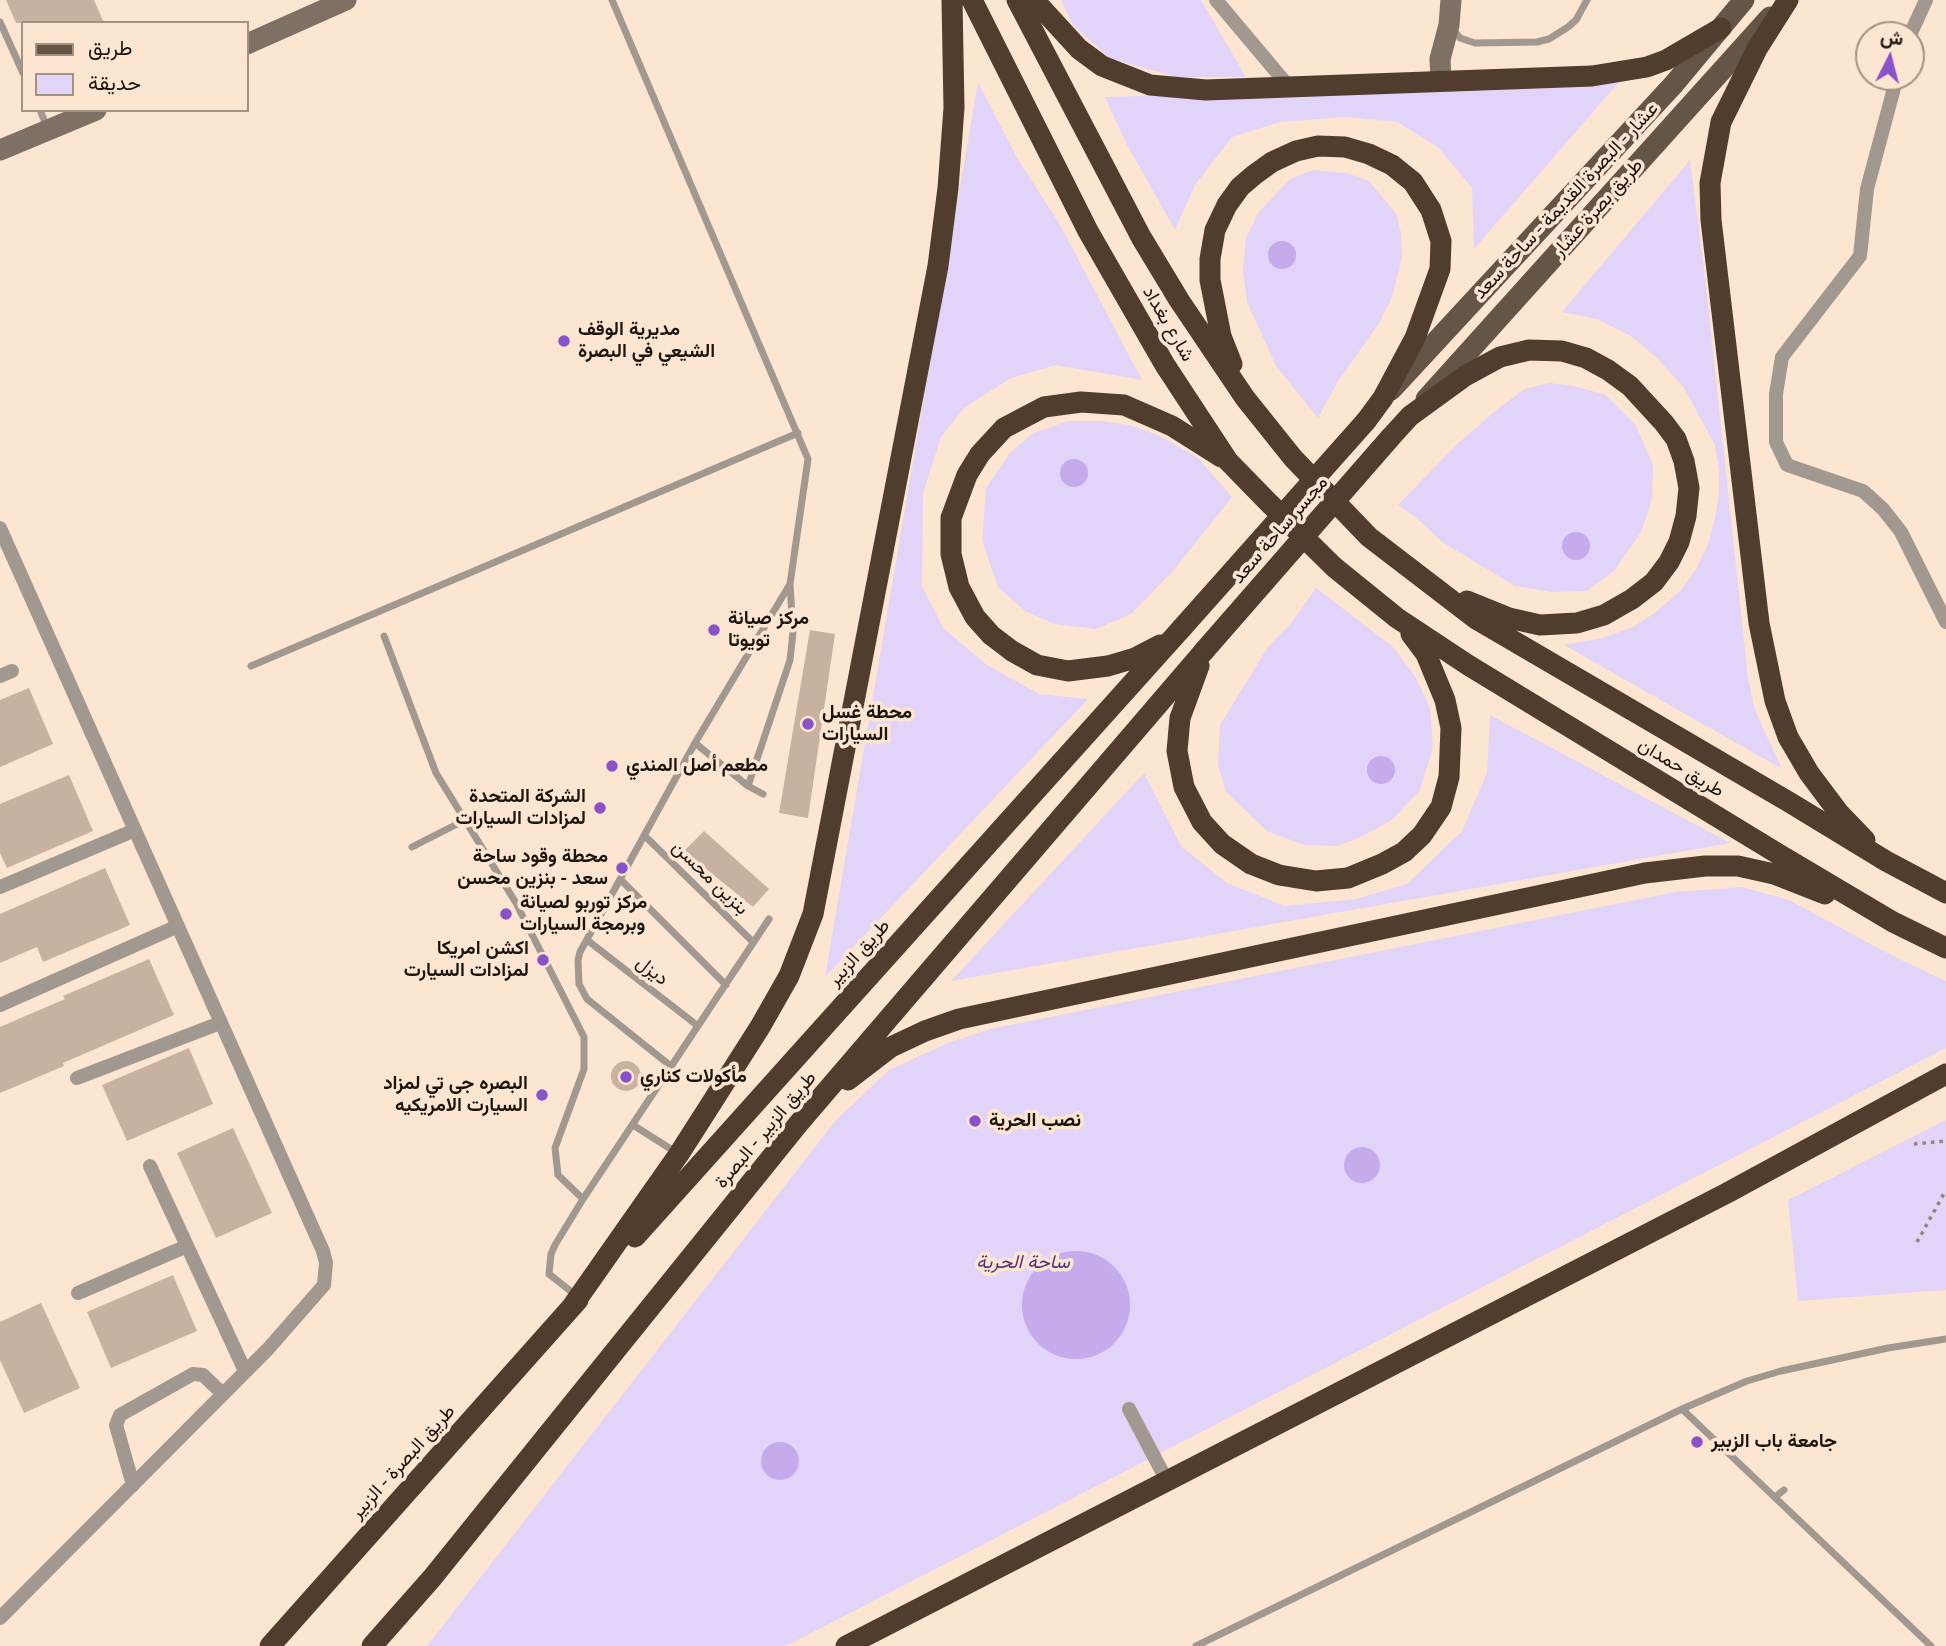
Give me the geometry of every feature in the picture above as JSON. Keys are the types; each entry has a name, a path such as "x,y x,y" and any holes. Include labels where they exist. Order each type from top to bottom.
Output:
{"highway":[{"path":"575,1303 679,1154 760,1027 789,976 813,914 938,266 954,108 952,0"},
{"name":"شارع بغداد","path":"972,0 1088,231 1165,365 1228,461 1334,566 1397,618"},
{"name":"شارع بغداد","path":"1017,0 1141,237 1179,300 1245,398 1293,458 1369,537 1424,581"},
{"path":"1034,0 1079,49 1102,66 1150,85 1206,90 1441,80 1568,78 1647,67 1665,60 1721,28"},
{"path":"1787,0 1757,49 1721,122 1710,183 1711,220 1759,623 1775,701 1788,737 1809,773 1839,813 1886,861"},
{"name":"مجسر ساحة سعد","path":"1181,629 1366,421 1383,398 1415,338 1440,269 1441,241 1431,210 1413,182 1392,165 1345,147 1318,146 1296,151 1272,162 1254,175 1240,187 1227,205 1215,230 1210,259 1212,298 1221,336 1245,398"},
{"name":"مجسر ساحة سعد","path":"1204,651 1410,416 1465,376 1500,357 1529,350 1562,351 1586,358 1630,386 1676,439 1689,488 1686,516 1679,542 1654,582 1604,615 1577,623 1540,625 1509,618 1457,598 1424,581"},
{"path":"1181,629 1156,648 1108,666 1068,671 1037,665 991,635 975,617 959,587 951,554 951,518 967,475 980,454 1004,428 1044,407 1082,401 1124,405 1172,426 1228,461"},
{"name":"طريق حمدان","path":"1424,581 1476,619 1886,861 1946,893"},
{"path":"1204,651 1180,718 1177,751 1184,787 1202,822 1222,844 1251,864 1279,875 1316,881 1348,877 1404,852 1422,835 1441,807 1449,777 1451,728 1445,701 1426,654 1397,618"},
{"name":"طريق حمدان","path":"1397,618 1468,665 1893,922 1946,948"},
{"name":"طريق الزبير","path":"575,1303 1181,629"},
{"name":"طريق الزبير - البصرة","path":"372,1646 432,1578 799,1123 1204,651"},
{"path":"799,1123 853,1076 891,1048 925,1031 959,1019 1644,873 1705,866 1750,869 1774,874 1893,922"},
{"path":"846,1646 1727,1193 1946,1074"},
{"name":"طريق البصرة - الزبير","path":"270,1646 575,1303"}],"main road":[{"name":"عشار - البصرة القديمة - ساحة سعد","path":"1383,398 1674,84 1744,0"},
{"name":"طريق بصرة عشار","path":"1410,416 1787,0"}],"street":[{"path":"248,44 346,0"},
{"path":"1216,0 1290,88"},
{"path":"1441,80 1440,59 1449,25 1451,0"},
{"path":"1916,21 1926,0"},
{"path":"1893,91 1867,189 1860,256 1782,357 1776,394 1776,442 1787,465 1863,491 1883,509 1901,532 1946,622"},
{"path":"0,150 92,112"},
{"path":"0,528 323,1251 326,1263 324,1285 223,1394 0,1618"},
{"path":"0,568 15,561"},
{"path":"0,887 135,830"},
{"path":"1924,882 1946,887"},
{"path":"0,1005 178,926"},
{"path":"77,1078 220,1023"},
{"path":"150,1166 245,1371"},
{"path":"78,1293 187,1246"},
{"path":"133,1485 116,1425 120,1415 192,1374 203,1375 223,1394"},
{"path":"1129,1409 1167,1481"}],"lane":[{"path":"612,0 808,460 790,584 793,632 790,660 748,786"},
{"path":"1449,25 1460,38 1475,43 1537,42 1549,39 1568,27 1576,20 1587,0"},
{"path":"0,22 21,69"},
{"path":"41,112 49,131"},
{"path":"251,666 798,433"},
{"path":"672,1067 587,999 579,984 577,968 580,952 695,743 790,584"},
{"path":"384,636 436,773 516,904 584,1037 584,1069 555,1148 558,1175 583,1199"},
{"path":"695,743 748,786 763,794"},
{"path":"412,847 465,821"},
{"name":"بنزين محسن","path":"645,836 753,943"},
{"path":"621,880 726,985"},
{"path":"575,1303 549,1274 555,1245 769,919"},
{"name":"ديزل","path":"587,940 698,1026"},
{"path":"634,1125 679,1154"},
{"path":"1196,1646 1682,1409 1746,1381 1888,1348 1946,1339"},
{"path":"1888,1348 1891,1357"},
{"path":"1682,1409 1931,1646"},
{"path":"1774,1497 1784,1490"}],"path":[{"path":"1914,1144 1946,1141"},
{"path":"1917,1242 1946,1191"}],"green space":[{"path":"1061,0 1201,0 1246,77 1177,77 1109,58 1073,25"},
{"path":"1620,81 1474,249 1472,188 1438,147 1397,122 1345,117 1280,122 1232,137 1195,185 1175,230 1126,143 1105,97"},
{"path":"978,82 1017,158 1059,223 1142,380 1056,365 1011,378 964,408 941,437 923,493 922,586 944,629 987,665 1039,694 1088,699 825,977"},
{"path":"1690,160 1748,678 1755,710 1782,769 1564,645 1603,638 1633,627 1656,612 1681,590 1696,569 1708,544 1715,518 1719,471 1715,445 1684,388 1658,359 1631,336 1597,319 1562,312"},
{"path":"1313,170 1347,173 1369,181 1396,213 1401,233 1402,256 1392,297 1379,323 1337,383 1318,418 1276,366 1247,302 1243,270 1246,238 1258,213 1290,179"},
{"path":"1549,383 1574,386 1606,395 1635,424 1653,465 1652,500 1641,532 1615,570 1587,591 1551,592 1515,586 1442,542 1418,519 1398,505 1456,445 1500,407 1525,389"},
{"path":"1068,421 1102,421 1129,425 1158,435 1198,458 1232,497 1173,571 1131,614 1096,629 1054,624 1025,611 998,587 982,540 986,488 1010,453 1033,433"},
{"path":"1316,588 1392,646 1415,676 1430,708 1433,747 1420,790 1392,820 1361,837 1337,846 1304,845 1267,831 1226,792 1218,765 1220,725 1268,647 1292,622"},
{"path":"1490,715 1730,843 951,981 1144,773 1181,846 1227,883 1285,906 1356,899 1407,884 1462,831 1487,773"},
{"name":"ساحة الحرية","path":"1742,887 1789,900 1946,981 1946,1048 786,1646 427,1646 836,1120 889,1070 948,1043 990,1029 1676,892"},
{"path":"1946,1120 1946,1290 1798,1301 1788,1200"}],"shaded area":[{"path":"1282,241 1292,245 1296,255 1292,265 1282,269 1272,265 1268,255 1272,245"},
{"path":"1074,459 1084,463 1088,473 1084,483 1074,487 1064,483 1060,473 1064,463"},
{"path":"1576,532 1586,536 1590,546 1586,556 1576,560 1566,556 1562,546 1566,536"},
{"path":"1381,756 1391,760 1395,770 1391,780 1381,784 1371,780 1367,770 1371,760"},
{"path":"1362,1147 1375,1152 1380,1165 1375,1178 1362,1183 1349,1178 1344,1165 1349,1152"},
{"path":"1076,1251 1097,1255 1114,1267 1126,1284 1130,1305 1126,1326 1114,1343 1097,1355 1076,1359 1055,1355 1038,1343 1026,1326 1022,1305 1026,1284 1038,1267 1055,1255"},
{"path":"780,1442 793,1448 799,1461 793,1474 780,1480 767,1474 761,1461 767,1448"}],"building":[{"path":"6,0 94,0 103,21 21,21 16,23"},
{"name":"محطة غسل السيارات","path":"810,630 835,634 808,818 779,813"},
{"path":"29,688 53,744 0,767 0,700"},
{"path":"69,775 93,831 7,868 0,853 0,804"},
{"path":"704,831 769,889 753,907 684,851"},
{"path":"105,868 130,925 43,962 37,947 0,963 0,914"},
{"path":"149,959 174,1015 0,1093 0,1027"},
{"path":"189,1048 213,1104 127,1141 102,1085"},
{"name":"مأكولات كناري","path":"626,1061 632,1062 640,1070 640,1082 632,1090 626,1091 620,1090 612,1082 611,1076 612,1070 620,1062"},
{"path":"233,1128 272,1213 216,1238 177,1153"},
{"path":"173,1275 197,1331 111,1368 87,1312"},
{"path":"41,1303 80,1388 24,1413 0,1360 0,1322"}],"place":[{"name":"مديرية الوقف الشيعي في البصرة","path":"564,341"},
{"name":"مركز صيانة تويوتا","path":"714,630"},
{"name":"محطة غسل السيارات","path":"808,724"},
{"name":"مطعم أصل المندي","path":"612,766"},
{"name":"الشركة المتحدة لمزادات السيارات","path":"600,808"},
{"name":"محطة وقود ساحة سعد - بنزين محسن","path":"622,868"},
{"name":"مركز توربو لصيانة وبرمجة السيارات","path":"506,914"},
{"name":"اكشن امريكا لمزادات السيارت","path":"543,960"},
{"name":"مأكولات كناري","path":"626,1077"},
{"name":"البصره جي تي لمزاد السيارت الامريكيه","path":"542,1095"},
{"name":"نصب الحرية","path":"975,1121"},
{"name":"جامعة باب الزبير","path":"1697,1442"}]}
